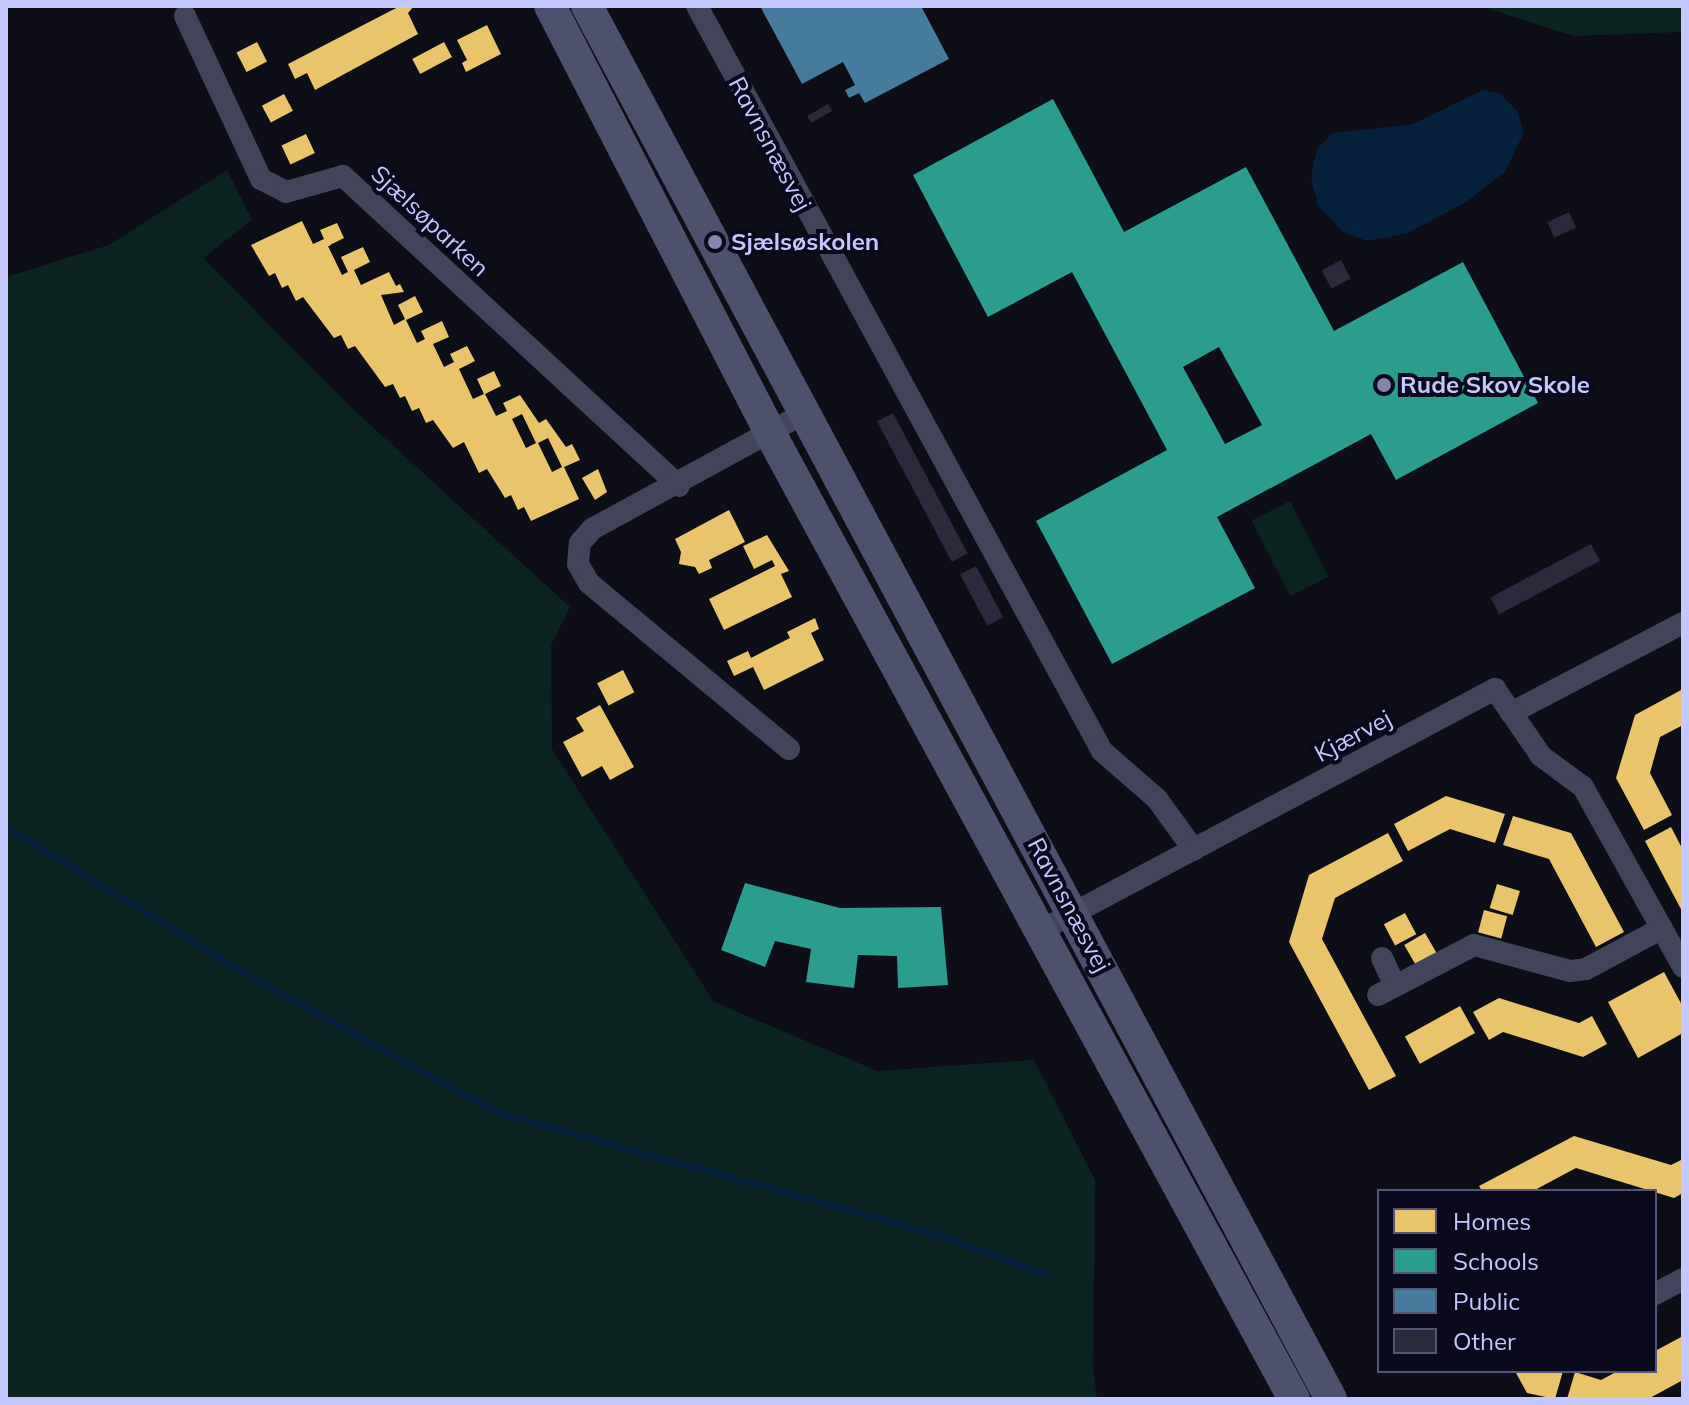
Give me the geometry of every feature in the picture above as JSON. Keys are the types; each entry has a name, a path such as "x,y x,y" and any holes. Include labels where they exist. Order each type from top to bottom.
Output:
{"main road":[{"name":"Ravnsnæsvej","path":"550,6 771,435 1294,1399"},
{"name":"Ravnsnæsvej","path":"587,6 1331,1399"}],"street":[{"name":"Ravnsnæsvej","path":"697,6 1102,751 1157,799 1194,850"},
{"name":"Sjælsøparken","path":"185,16 261,179 286,192 343,176 679,486"},
{"path":"789,749 589,583 578,564 580,543 592,529 679,486 805,413"},
{"path":"1681,960 1583,787 1541,756 1511,713 1683,623"},
{"name":"Kjærvej","path":"1038,932 1495,689 1511,713"},
{"path":"1382,958 1387,990 1474,945 1570,971 1586,969 1662,928"},
{"path":"1657,1293 1683,1279"}],"green space":[{"path":"1479,6 1683,6 1683,32 1574,36"},
{"path":"227,170 252,220 203,258 354,410 570,607 551,645 552,749 714,1002 877,1071 1034,1060 1095,1180 1093,1371 1097,1399 6,1399 6,277 109,245"},
{"path":"1290,501 1329,577 1290,596 1252,521"}],"water":[{"path":"1483,90 1499,93 1517,111 1524,132 1505,172 1466,202 1408,233 1367,241 1343,232 1318,206 1311,177 1317,149 1332,133 1413,124"}],"building: Homes":[{"path":"400,6 414,6 408,13 418,34 315,90 307,73 295,79 288,64"},
{"path":"487,25 501,54 466,72 462,63 467,60 457,40"},
{"path":"257,42 267,62 246,72 237,52"},
{"path":"444,42 452,57 420,74 412,59"},
{"path":"284,94 293,111 271,123 262,106"},
{"path":"306,134 315,153 290,164 282,145"},
{"path":"302,221 313,244 324,239 320,230 337,223 344,238 328,246 342,275 348,272 341,257 363,247 370,262 354,270 361,285 389,272 396,286 400,284 404,292 381,295 394,325 405,319 398,305 415,296 423,312 406,320 417,343 425,339 421,331 442,321 449,337 433,344 444,367 454,362 450,354 467,346 475,361 459,369 473,399 484,394 477,379 494,371 501,386 485,394 496,416 507,411 503,403 520,395 539,423 546,419 566,447 572,444 580,460 564,467 579,499 531,521 524,507 518,510 511,495 505,498 487,469 479,473 464,442 453,448 433,420 426,423 419,408 412,411 405,396 400,398 393,384 385,387 355,346 348,349 341,335 334,338 303,297 296,301 288,285 282,288 275,273 269,276 251,245","holes":["522,414 536,443 526,448 512,419","548,438 562,467 552,472 538,443"]},
{"path":"598,469 607,492 595,500 582,478"},
{"path":"729,510 745,542 709,560 712,568 699,574 695,567 679,564 681,552 675,539"},
{"path":"767,535 789,571 781,574 792,597 724,630 709,599 775,566 772,560 754,569 743,546"},
{"path":"815,618 819,629 811,633 824,660 764,690 753,667 734,676 727,661 748,651 751,658 790,638 787,632"},
{"path":"623,670 634,692 609,705 597,683"},
{"path":"1683,689 1683,725 1660,737 1650,773 1672,815 1644,830 1616,778 1635,715"},
{"path":"600,705 634,767 610,780 602,766 582,777 563,742 584,731 576,718"},
{"path":"1446,796 1505,814 1495,843 1450,829 1408,851 1394,824"},
{"path":"1513,816 1571,833 1624,932 1596,947 1549,859 1503,845"},
{"path":"1671,827 1683,850 1683,913 1645,841"},
{"path":"1388,833 1403,861 1335,898 1322,939 1396,1076 1369,1090 1289,942 1309,875"},
{"path":"1497,884 1520,891 1513,915 1490,908"},
{"path":"1484,910 1507,916 1501,938 1478,932"},
{"path":"1405,913 1416,934 1395,945 1384,924"},
{"path":"1425,933 1437,954 1416,966 1404,945"},
{"path":"1664,972 1683,1007 1683,1033 1638,1058 1608,1002"},
{"path":"1499,998 1579,1023 1592,1016 1607,1044 1583,1057 1503,1032 1489,1040 1473,1012"},
{"path":"1460,1006 1475,1033 1420,1064 1405,1037"},
{"path":"1574,1136 1671,1165 1683,1159 1683,1193 1674,1198 1657,1193 1657,1189 1645,1189 1576,1168 1537,1189 1481,1189 1479,1186"},
{"path":"1683,1336 1683,1380 1648,1399 1567,1399 1575,1373 1601,1380 1614,1373 1657,1373 1657,1350"},
{"path":"1516,1373 1562,1373 1555,1399 1527,1393"}],"building: Schools":[{"name":"Rude Skov Skole","path":"1053,99 1124,232 1246,167 1334,331 1463,262 1538,403 1396,480 1371,434 1217,517 1255,588 1112,664 1036,521 1167,450 1072,272 988,317 913,175","holes":["1219,347 1262,425 1225,444 1183,367"]},
{"path":"745,883 840,908 941,907 948,985 898,988 897,956 858,955 854,988 806,982 811,949 775,941 765,967 721,950"}],"building: Public":[{"path":"760,6 921,6 949,59 865,103 859,93 849,98 845,90 855,85 843,62 802,84"}],"building: Other":[{"path":"828,104 832,111 811,123 807,116"},
{"path":"1569,212 1576,227 1554,238 1547,222"},
{"path":"1341,260 1351,279 1331,289 1322,270"},
{"path":"893,413 968,553 952,562 877,421"},
{"path":"1591,544 1600,561 1499,614 1490,598"},
{"path":"976,566 1003,617 987,626 960,574"}],"waterway":[{"path":"6,827 257,980 496,1112 942,1236 1045,1274"}],"place":[{"name":"Sjælsøskolen","path":"715,242"},
{"name":"Rude Skov Skole","path":"1384,385"}]}
